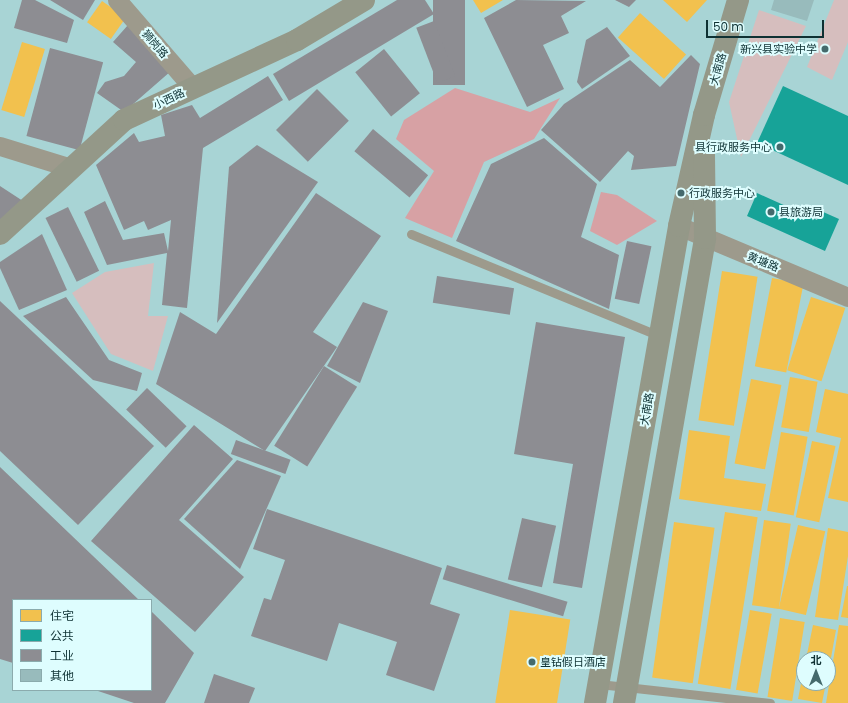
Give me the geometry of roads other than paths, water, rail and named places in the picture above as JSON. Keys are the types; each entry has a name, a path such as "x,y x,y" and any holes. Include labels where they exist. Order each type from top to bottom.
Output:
{"street":[{"name":"狮岗路","path":"117,0 193,88"},
{"name":"小西路","path":"0,234 124,120 297,40 364,0"},
{"name":"大南路","path":"597,693 679,226 704,115 738,0"},
{"name":"大南路","path":"625,695 705,238 704,115"},
{"path":"0,146 71,168"},
{"name":"黄塘路","path":"679,226 848,297"}],"lane":[{"path":"411,234 660,336"},
{"path":"597,693 770,703"}],"place":[{"name":"新兴县实验中学","path":"825,49"},
{"name":"县行政服务中心","path":"780,147"},
{"name":"行政服务中心","path":"681,193"},
{"name":"县旅游局","path":"771,212"},
{"name":"皇钻假日酒店","path":"532,662"}]}
